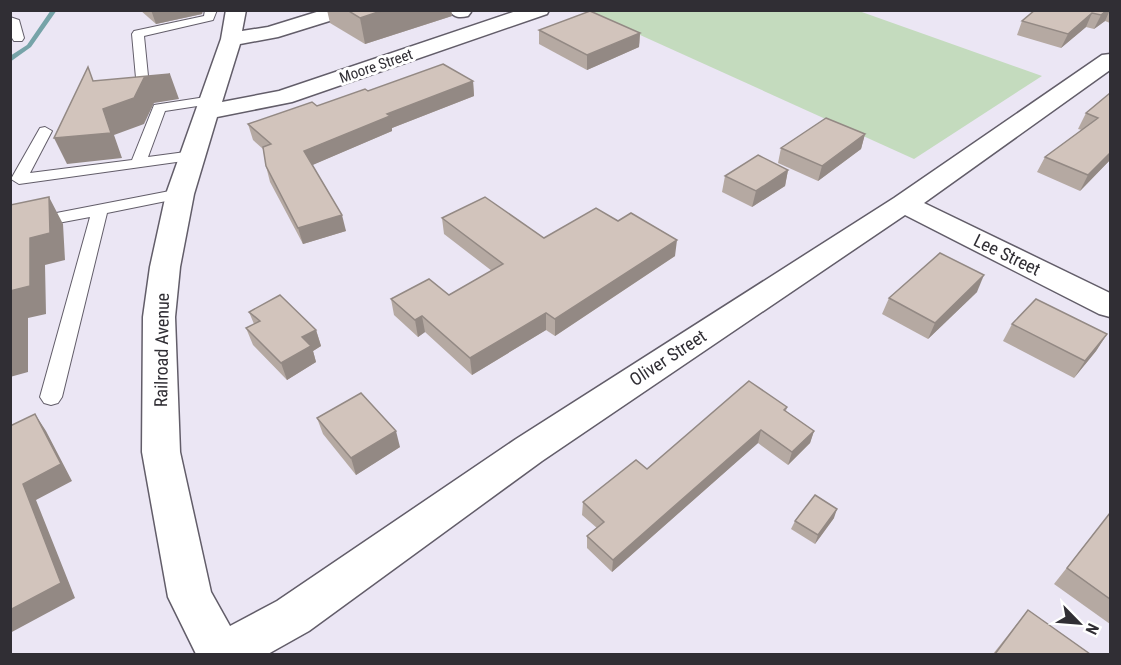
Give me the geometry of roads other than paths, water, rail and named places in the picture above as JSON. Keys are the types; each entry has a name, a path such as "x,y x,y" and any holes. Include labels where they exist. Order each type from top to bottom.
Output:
{"street":[{"path":"233,25 271,33 345,10"},
{"name":"Moore Street","path":"210,106 284,97 540,10"},
{"name":"Railroad Avenue","path":"222,654 190,597 161,452 159,317 165,267 180,194 210,106 233,25"},
{"name":"Oliver Street","path":"222,654 293,616 529,450 904,204 1110,60"},
{"name":"Lee Street","path":"904,204 1110,306"}],"lane":[{"path":"142,86 138,34 210,18 211,10"},
{"path":"10,20 13,20 18,38"},
{"path":"138,163 159,108 210,106"},
{"path":"45,131 19,179 193,156"},
{"path":"10,227 180,194"},
{"path":"51,397 100,208"}],"waterway":[{"path":"10,60 29,46 54,10"}]}
